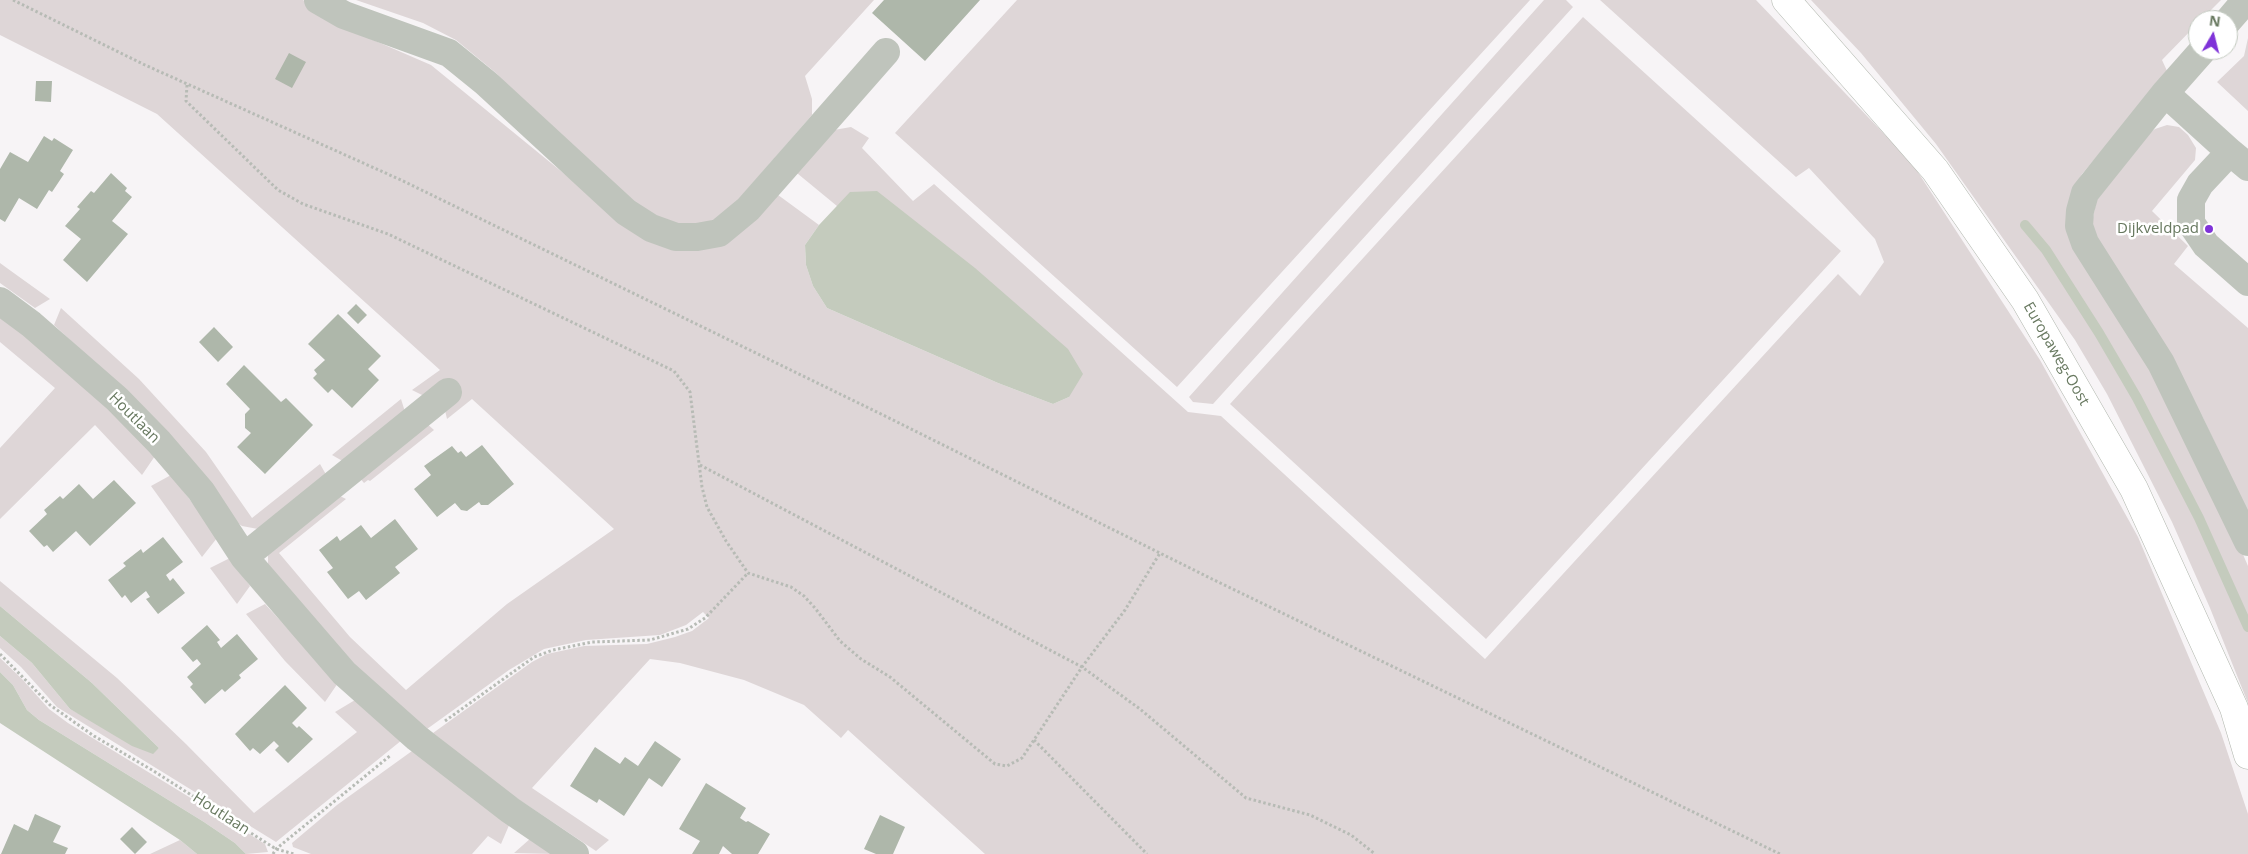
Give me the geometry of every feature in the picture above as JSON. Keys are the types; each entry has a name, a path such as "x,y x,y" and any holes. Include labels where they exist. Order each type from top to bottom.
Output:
{"main road":[{"name":"Europaweg-Oost","path":"1786,0 1935,170 2024,300 2134,489 2234,708 2248,755"}],"street":[{"path":"318,0 344,15 449,53 486,83 626,212 652,228 676,237 697,237 719,232 748,210 886,52"},
{"path":"2237,10 2246,0"},
{"path":"2194,60 2165,93 2085,193 2078,226 2085,243 2161,363 2248,542"},
{"path":"2165,93 2239,159 2200,184 2191,200 2191,223 2206,244 2248,282"},
{"name":"Houtlaan","path":"0,302 31,324 117,399 159,442 200,491 244,557 344,673 417,738 510,810 575,854"},
{"path":"244,557 448,392"}],"path":[{"path":"13,0 187,84 401,180 1780,854"},
{"path":"187,84 186,101 278,190 303,204 388,234 674,371 690,392 702,487 708,507 726,541 748,572 791,587 804,596 840,641 861,659 890,677 995,764 1007,766 1022,758 1082,667 1126,610 1160,552"},
{"path":"700,465 1082,667 1140,709 1246,798 1310,815 1351,835 1375,854"},
{"path":"273,854 276,849 394,752 434,730 534,657 570,646 592,642 650,640 688,629 704,618 748,572"},
{"name":"Houtlaan","path":"0,654 50,705 73,722 276,849 294,854"},
{"path":"1034,740 1147,854"}],"shaded area":[{"path":"0,0 303,0 341,26 431,65 622,221 693,249 774,192 819,225 805,245 806,265 813,286 827,308 998,383 1053,404 1069,397 792,169 834,130 851,127 869,138 862,148 913,201 934,184 1188,412 1221,416 1485,659 1838,274 1860,296 1884,262 1875,239 1809,168 1796,177 1600,0 1756,0 1912,163 2040,360 2138,537 2221,733 2248,814 2248,854 985,854 848,730 841,738 804,705 744,680 680,663 650,659 532,788 609,840 596,851 500,787 433,733 532,662 547,654 584,646 647,644 692,631 709,618 703,612 686,625 660,635 586,640 544,649 509,670 427,729 376,686 342,652 268,565 268,555 336,494 346,499 279,553 350,637 406,690 507,604 614,529 472,399 447,419 444,406 412,390 440,370 157,114 0,35"},
{"path":"356,0 874,0 805,76 812,99 812,115 740,198 719,218 699,225 670,224 639,210 538,120 496,73 456,40 423,23"},
{"path":"1017,0 1530,0 1177,387 895,133"},
{"path":"1544,0 1566,0 1573,7 1213,404 1193,402 1189,397"},
{"path":"1811,0 2221,0 2211,10 2188,10 2188,33 2162,60 2168,73 2082,174 2073,191 2149,367 2218,497 2248,566 2248,703 2210,608 2172,522 2107,394 2075,340 1936,144 1861,53"},
{"path":"1583,17 1841,251 1486,639 1230,404"},
{"path":"2248,38 2248,111 2217,82 2244,56"},
{"path":"2167,125 2179,127 2188,135 2196,148 2195,160 2152,211 2188,246 2174,264 2248,328 2248,513 2203,418 2094,236 2092,223 2097,197 2144,137 2155,129"},
{"path":"877,191 975,268 1068,349 1083,374 1069,397 1053,404 998,383 827,308 813,286 806,265 805,245 819,225 850,192"},
{"path":"0,263 50,299 35,308 0,283"},
{"path":"61,308 139,379 206,452 252,518 320,464 328,478 258,529 242,526 236,522 139,404 54,325"},
{"path":"0,314 75,376 155,456 142,475 95,425 0,519 0,448 55,388 0,342"},
{"path":"401,399 406,415 346,463 332,455"},
{"path":"425,422 434,430 370,481 368,480 364,483 358,476"},
{"path":"171,475 217,538 202,557 151,486"},
{"path":"230,558 250,586 237,604 210,568"},
{"path":"0,581 117,678 254,813 357,732 335,712 355,700 402,740 276,842 57,707 21,667 0,648 0,636 32,663 70,709 153,753 159,748 92,683 0,606"},
{"path":"265,604 338,683 325,702 285,661 246,614"},
{"path":"0,606 92,683 159,748 153,754 132,746 70,709 32,663 0,636"},
{"path":"0,658 49,709 68,723 265,844 268,852 246,854 235,843 204,822 39,720 27,710 13,685 0,672"},
{"path":"0,672 13,685 27,710 39,720 204,822 235,843 246,854 197,854 180,840 0,723"},
{"path":"412,751 510,823 501,844 488,836 472,854 311,854 293,847 292,843 337,805"},
{"path":"531,838 555,854 514,853"},
{"path":"180,840 197,854 150,854"}],"building":[{"path":"884,0 980,0 925,61 872,13"},
{"path":"289,53 306,62 292,88 275,79"},
{"path":"36,81 52,81 51,102 35,101"},
{"path":"44,136 52,141 54,138 73,150 60,171 64,174 52,192 49,190 37,209 19,198 5,222 0,219 0,169 10,152 28,162"},
{"path":"111,173 127,188 125,191 132,197 112,221 128,234 87,282 63,260 81,239 65,226 80,209 77,207 91,191 94,193"},
{"path":"356,304 367,315 358,324 347,313"},
{"path":"338,314 381,356 368,369 379,380 352,408 332,389 328,393 313,378 317,374 314,370 325,360 308,344"},
{"path":"214,327 233,347 218,362 199,342"},
{"path":"244,365 281,402 286,398 313,425 265,474 237,447 251,433 245,428 245,414 250,409 226,384"},
{"path":"482,445 514,484 488,505 481,505 479,502 467,511 461,510 455,503 437,517 414,489 431,475 424,466 452,446 458,453 461,451 466,457"},
{"path":"114,480 136,503 90,546 76,531 53,552 47,545 44,547 29,531 47,514 44,510 60,496 63,499 79,484 93,499"},
{"path":"395,519 418,549 395,567 400,573 366,600 359,591 348,599 327,572 333,568 319,550 337,536 340,541 361,525 371,538"},
{"path":"163,537 183,562 166,575 170,581 173,578 185,593 158,614 146,599 150,597 146,591 131,603 125,595 122,598 108,580 126,566 123,563 141,549 143,553"},
{"path":"207,625 220,640 217,642 221,648 237,634 258,659 239,675 241,678 225,692 222,689 205,704 190,687 193,684 187,677 201,664 197,659 193,662 181,648"},
{"path":"285,685 307,708 292,723 297,728 299,726 313,739 288,763 275,750 279,746 274,741 260,754 253,748 250,751 235,734"},
{"path":"655,741 681,759 662,787 649,778 624,816 599,799 597,803 570,786 595,747 620,764 625,757 638,766"},
{"path":"706,783 746,808 740,818 770,834 758,854 732,854 723,846 719,854 692,854 700,841 679,829"},
{"path":"35,814 61,826 53,842 68,848 65,854 1,854 14,824 28,831"},
{"path":"880,815 905,827 893,854 876,854 864,849"},
{"path":"132,827 147,842 135,854 120,839"}],"waterway":[{"path":"2025,225 2046,250 2099,333 2137,398 2199,518 2248,627"}],"place":[{"name":"Dijkveldpad","path":"2209,229"}]}
